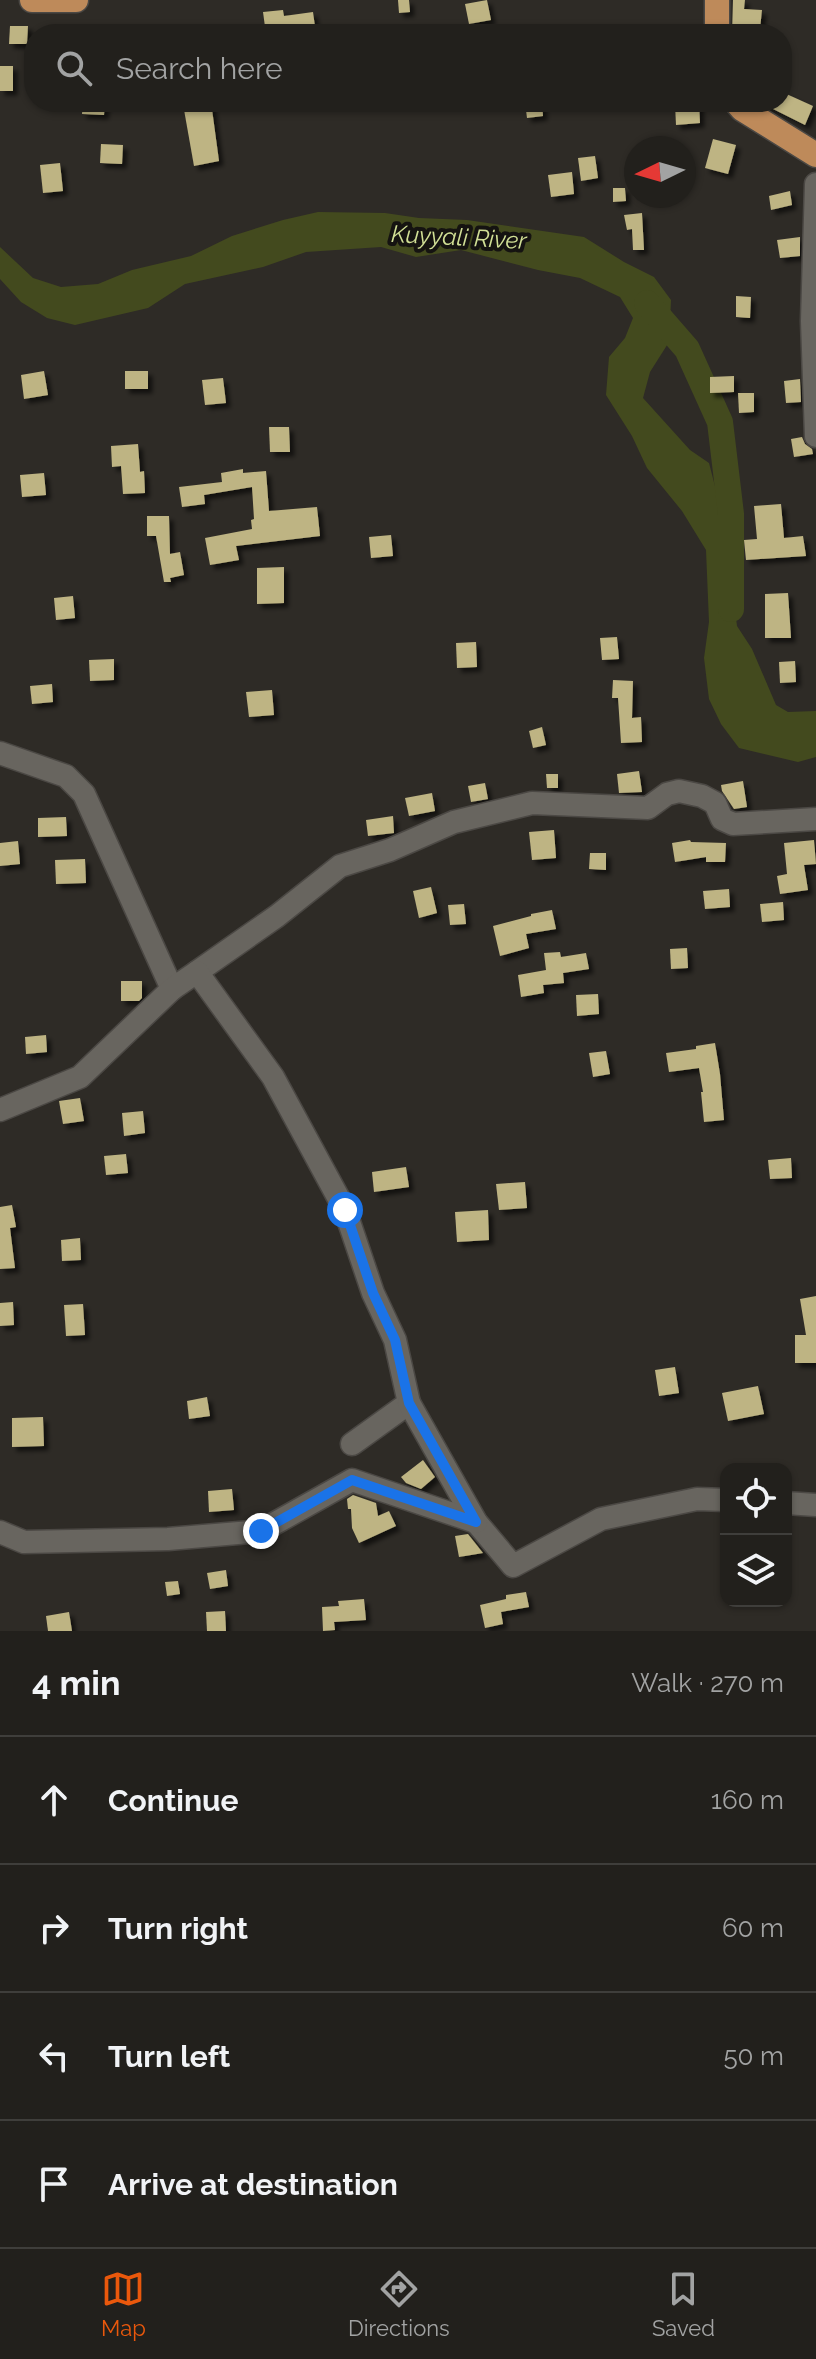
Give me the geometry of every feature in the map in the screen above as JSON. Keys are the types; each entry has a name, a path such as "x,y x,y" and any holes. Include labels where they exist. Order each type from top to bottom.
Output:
{"main road":[{"path":"32,0 76,0"},
{"path":"717,0 717,24"},
{"path":"747,112 816,155"}],"street":[{"path":"816,184 812,321 816,436"},
{"path":"0,753 66,776 84,794 172,989"},
{"path":"0,1110 80,1077 172,989 277,916 340,866 390,850 454,822 532,803 648,808 667,794 679,791 702,796 715,803 722,819 733,824 816,819"},
{"path":"197,972 273,1077 345,1210 373,1293 395,1340 409,1403 476,1522 513,1566 601,1519 697,1499 720,1500"},
{"path":"352,1444 409,1403"},
{"path":"0,1532 24,1542 168,1539 261,1531 352,1480 476,1522"},
{"path":"792,1503 816,1505"}],"water":[{"path":"318,212 385,213 467,220 584,237 654,277 671,300 669,342 650,372 643,398 690,450 709,463 724,521 737,626 752,649 776,705 788,712 816,711 816,757 798,762 739,748 721,724 709,699 704,658 709,622 706,550 682,511 647,468 632,436 606,395 609,357 625,338 633,318 620,297 580,278 461,250 416,257 381,247 306,252 263,267 185,284 148,308 75,325 47,318 21,302 0,279 0,247 33,278 61,287 98,284 132,270 191,256 232,236"}],"building":[{"path":"398,0 409,0 410,12 399,13"},
{"path":"487,0 491,20 469,24 465,4"},
{"path":"733,0 745,0 744,9 762,10 761,24 732,24"},
{"path":"283,10 284,16 313,12 315,24 265,24 263,12"},
{"path":"10,26 24,26 24,44 9,44"},
{"path":"0,66 13,66 13,91 0,91"},
{"path":"792,97 813,106 805,125 779,112 792,112"},
{"path":"82,112 104,112 104,115"},
{"path":"184,112 212,112 219,161 194,166"},
{"path":"526,112 543,112 543,116 527,118"},
{"path":"675,112 699,112 700,123 676,125"},
{"path":"713,139 736,145 728,174 705,168"},
{"path":"101,144 123,145 122,164 100,163"},
{"path":"595,156 598,178 581,181 578,158"},
{"path":"60,163 63,191 43,193 40,165"},
{"path":"572,172 574,194 551,197 548,175"},
{"path":"613,188 624,188 624,201 613,202"},
{"path":"790,191 792,205 771,210 769,196"},
{"path":"642,213 644,250 633,250 632,229 627,230 624,215"},
{"path":"800,237 800,256 780,258 777,240"},
{"path":"736,296 751,297 750,318 736,317"},
{"path":"44,371 48,395 24,399 21,375"},
{"path":"125,371 148,371 148,389 125,389"},
{"path":"734,376 734,392 710,393 710,377"},
{"path":"223,378 226,403 205,405 202,380"},
{"path":"800,379 801,402 786,403 784,381"},
{"path":"738,393 754,393 754,412 739,413"},
{"path":"269,427 289,427 290,452 270,452"},
{"path":"802,437 813,454 794,457 791,439"},
{"path":"138,444 145,493 123,494 121,466 112,467 111,446"},
{"path":"243,469 243,473 266,471 269,511 317,507 320,536 236,546 239,560 210,565 205,538 252,529 252,487 204,495 205,504 182,507 179,487 222,482 221,473"},
{"path":"44,473 46,495 22,497 20,475"},
{"path":"781,504 784,538 803,536 806,556 746,560 744,540 757,539 754,506"},
{"path":"147,516 169,516 170,554 180,552 184,575 170,578 171,582 164,582 156,536 147,536"},
{"path":"391,535 393,556 371,558 369,537"},
{"path":"284,567 284,603 257,604 257,568"},
{"path":"788,593 791,638 765,638 765,594"},
{"path":"73,596 75,618 56,620 54,598"},
{"path":"617,637 619,659 602,660 600,638"},
{"path":"476,642 477,667 457,668 456,643"},
{"path":"114,659 114,680 90,681 89,660"},
{"path":"795,661 796,682 780,683 779,662"},
{"path":"613,680 633,681 632,718 641,717 642,742 621,743 618,698 612,698"},
{"path":"52,684 53,702 32,704 30,686"},
{"path":"272,690 274,715 249,717 246,692"},
{"path":"542,727 546,745 533,748 529,731"},
{"path":"639,771 642,792 619,793 617,774"},
{"path":"546,774 558,774 558,788 547,788"},
{"path":"743,781 747,807 734,809 721,785"},
{"path":"485,783 488,799 471,802 468,786"},
{"path":"432,793 435,811 409,816 405,798"},
{"path":"393,816 394,833 368,836 366,820"},
{"path":"66,817 67,836 38,837 38,818"},
{"path":"554,830 556,858 532,860 529,832"},
{"path":"690,840 726,843 725,862 706,862 706,857 675,862 672,843"},
{"path":"814,840 816,864 804,865 808,890 780,894 777,876 787,874 784,843"},
{"path":"18,841 20,864 0,866 0,843"},
{"path":"590,853 606,853 606,870 589,869"},
{"path":"85,859 86,883 56,884 55,860"},
{"path":"431,887 437,913 419,918 413,891"},
{"path":"729,889 730,907 705,909 703,891"},
{"path":"783,902 784,920 762,922 760,904"},
{"path":"464,904 466,924 450,925 448,905"},
{"path":"552,910 556,929 526,934 529,948 500,956 493,926"},
{"path":"687,948 688,968 671,969 670,949"},
{"path":"560,952 561,957 586,953 589,969 563,973 564,983 543,985 544,993 521,997 518,975 546,970 544,953"},
{"path":"121,981 142,981 142,998 139,1001 121,1001"},
{"path":"598,994 599,1014 577,1016 576,995"},
{"path":"46,1035 47,1052 26,1054 25,1037"},
{"path":"715,1043 724,1120 704,1122 699,1068 669,1072 666,1053"},
{"path":"606,1051 610,1074 593,1077 589,1053"},
{"path":"80,1098 84,1121 63,1124 59,1101"},
{"path":"143,1111 145,1133 124,1136 122,1113"},
{"path":"126,1154 128,1173 106,1175 104,1156"},
{"path":"791,1158 792,1178 770,1179 768,1160"},
{"path":"406,1167 409,1187 374,1192 372,1172"},
{"path":"525,1182 527,1208 499,1210 496,1184"},
{"path":"12,1205 16,1227 10,1228 15,1268 0,1269 0,1207"},
{"path":"488,1210 489,1240 457,1242 455,1212"},
{"path":"80,1238 81,1260 62,1261 61,1240"},
{"path":"816,1296 816,1363 795,1363 795,1335 806,1335 800,1299"},
{"path":"13,1302 14,1325 0,1326 0,1303"},
{"path":"83,1304 85,1335 66,1336 64,1305"},
{"path":"675,1367 679,1393 659,1396 655,1370"},
{"path":"758,1386 764,1414 728,1421 722,1393"},
{"path":"207,1397 210,1416 189,1419 187,1401"},
{"path":"43,1417 44,1446 12,1447 12,1418"},
{"path":"423,1460 435,1477 421,1489 406,1483 401,1477"},
{"path":"232,1489 234,1510 209,1512 208,1491"},
{"path":"353,1495 376,1503 378,1516 389,1511 396,1526 359,1543 352,1528 351,1509 348,1509 347,1499"},
{"path":"468,1534 483,1553 459,1557 455,1536"},
{"path":"226,1570 228,1586 210,1589 207,1573"},
{"path":"178,1581 180,1594 167,1596 165,1582"},
{"path":"526,1592 529,1607 501,1612 503,1624 485,1628 480,1605 506,1599 506,1595"},
{"path":"364,1599 366,1620 334,1622 335,1630 323,1631 322,1607 339,1606 338,1601"},
{"path":"225,1611 226,1631 207,1631 206,1612"},
{"path":"69,1612 72,1631 48,1631 46,1616"}],"waterway":[{"name":"Kuyyali River","path":"647,303 687,349 720,422 731,514 731,609"}],"route":[{"path":"261,1531 352,1480 476,1522 409,1403 395,1340 373,1293 345,1210"}]}
